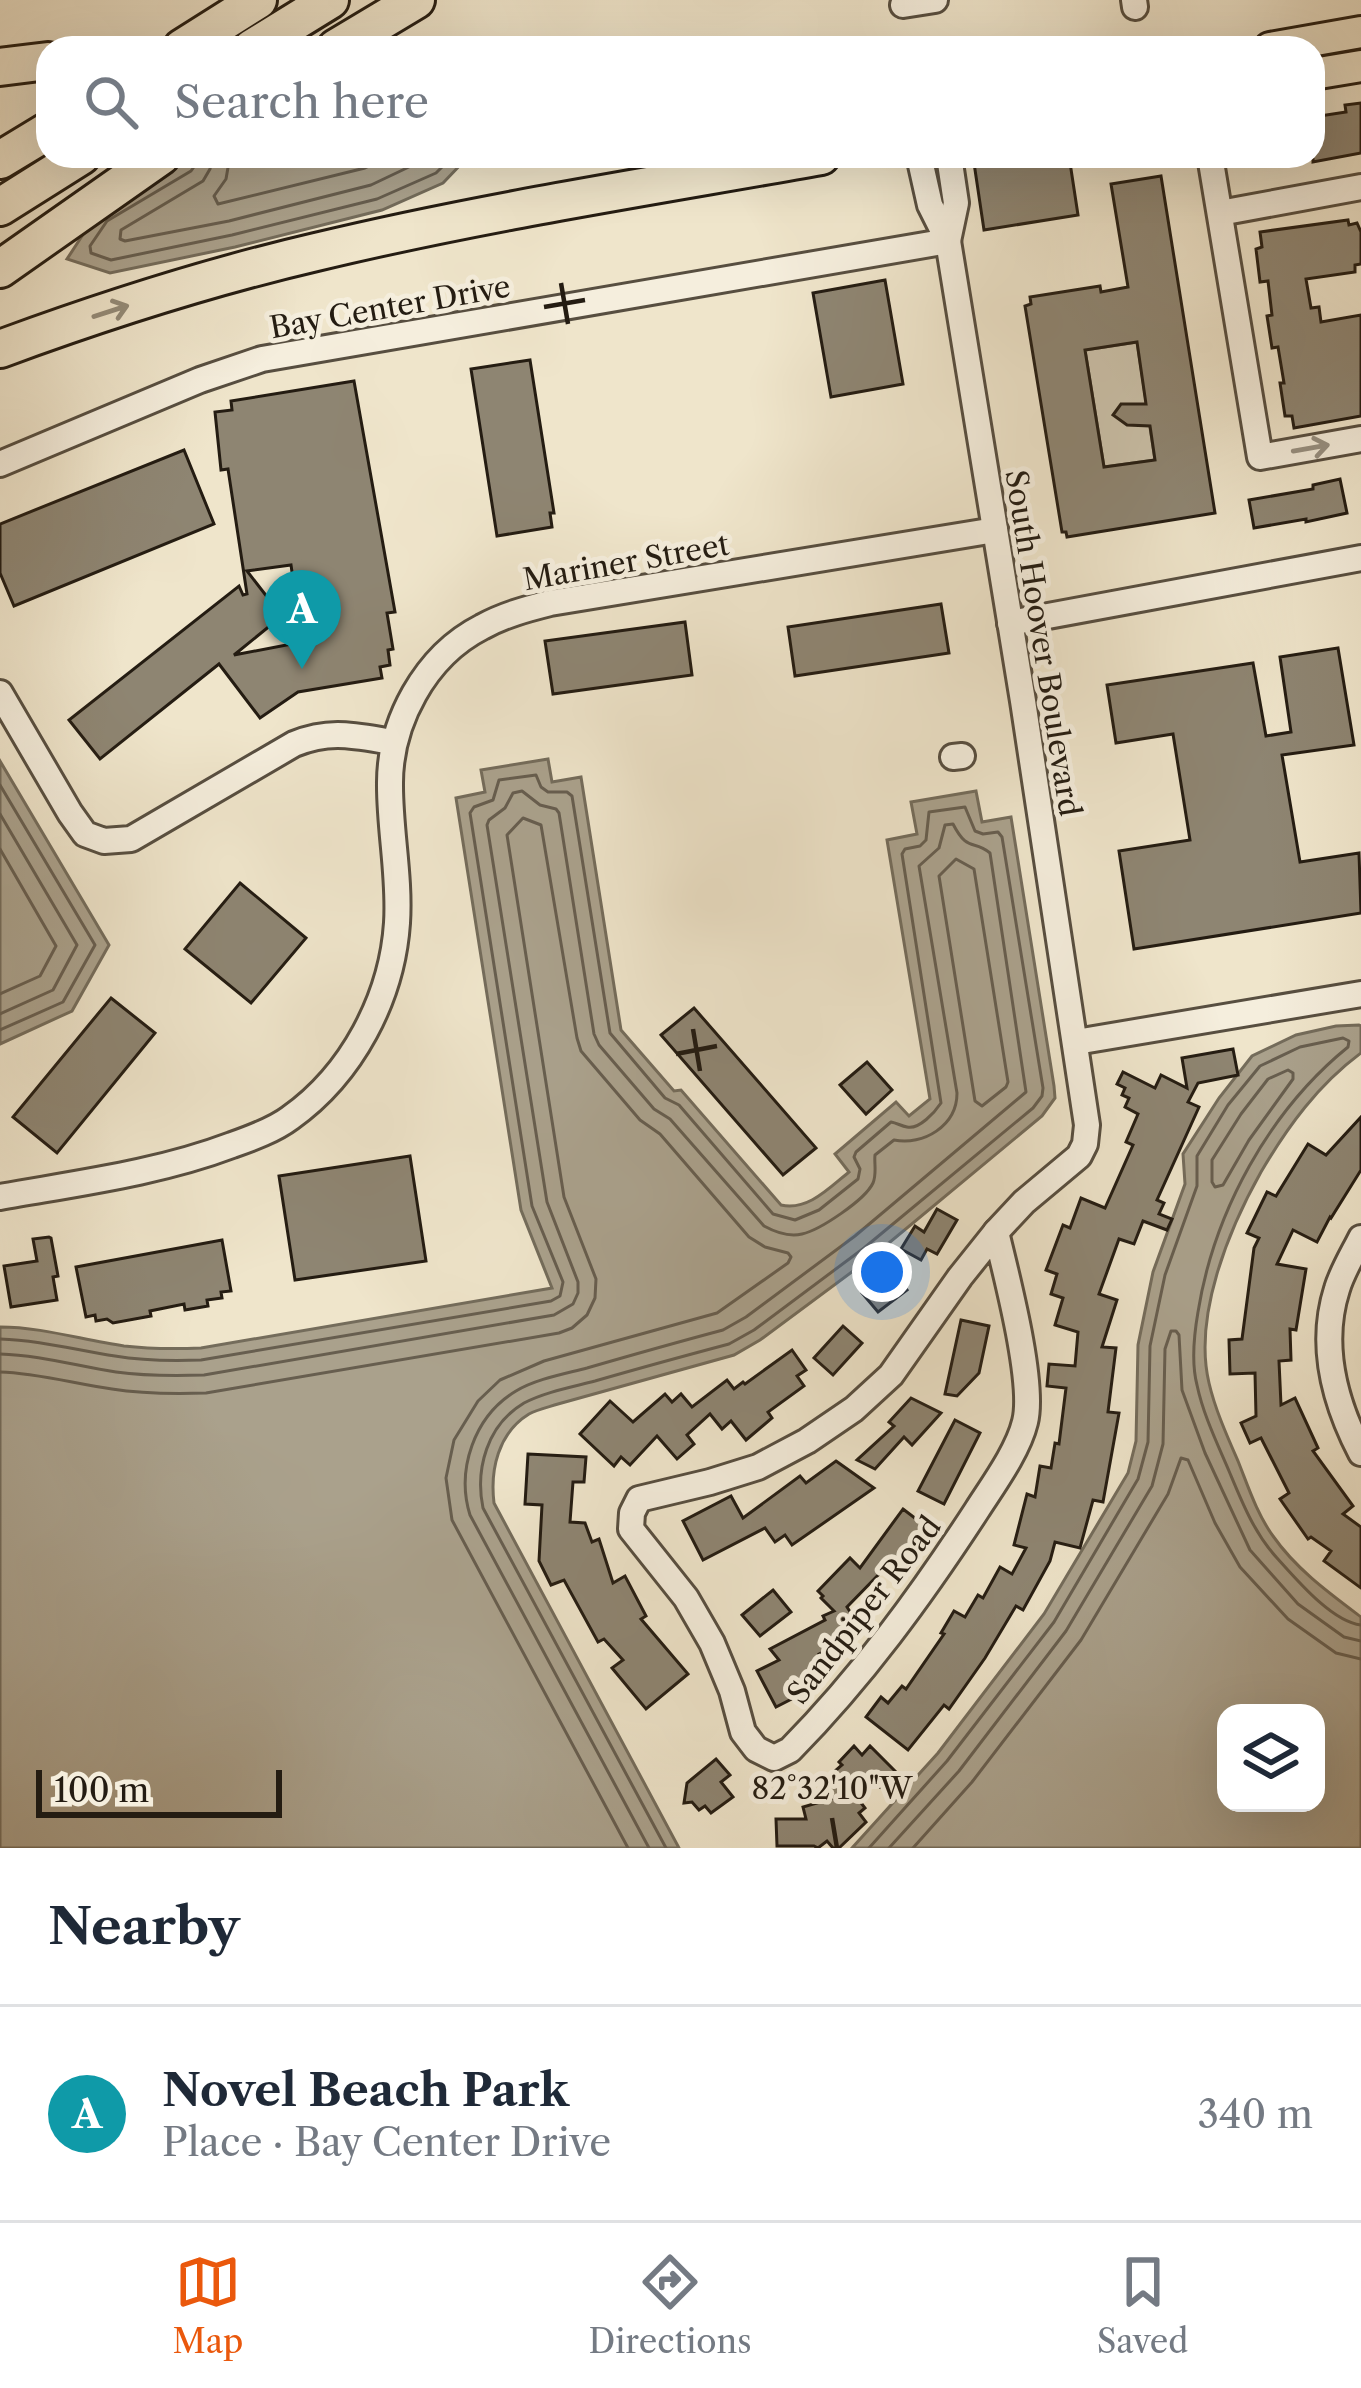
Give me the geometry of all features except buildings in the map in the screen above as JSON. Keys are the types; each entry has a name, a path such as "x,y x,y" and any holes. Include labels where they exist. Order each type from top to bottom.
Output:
{"highway":[{"path":"201,36 258,0"},
{"path":"272,36 330,0"},
{"path":"356,36 416,0"},
{"path":"0,67 36,62"},
{"path":"0,160 36,138"},
{"path":"0,207 61,168"},
{"path":"0,269 144,168"},
{"path":"0,349 192,285 311,253 442,224 754,168"}],"main road":[{"path":"1325,38 1361,32"},
{"path":"1325,72 1361,66"}],"street":[{"path":"903,5 935,0"},
{"name":"South Hoover Boulevard","path":"922,168 930,205 948,241 1076,1042 1087,1125 1085,1144"},
{"path":"948,241 956,203 951,168"},
{"path":"1212,168 1260,457 1361,440"},
{"path":"1220,213 1361,187"},
{"name":"Bay Center Drive","path":"0,464 262,359 948,241"},
{"name":"Mariner Street","path":"0,1197 208,1154 288,1120 331,1080 365,1031 391,970 398,886 390,783 393,742 409,705 437,663 476,630 512,613 550,603 995,530"},
{"path":"1010,622 1361,558"},
{"path":"0,693 70,813 85,834 104,841 131,839 316,735 393,742"},
{"path":"1076,1042 1361,994"},
{"name":"Sandpiper Road","path":"996,1232 1028,1401 1024,1425 998,1477 933,1577 869,1663 790,1750 774,1758 756,1750 743,1732 712,1643 686,1598 631,1529 639,1499 758,1467 854,1409 891,1375 996,1232 1079,1156 1085,1144"},
{"path":"1361,1238 1336,1290 1330,1334 1332,1380 1344,1420 1361,1453"}],"shaded area":[{"path":"1137,342 1155,460 1104,467 1085,350"}],"water":[{"path":"172,168 457,168 443,183 382,210 235,247 110,273 67,259 97,213"},
{"path":"548,759 552,782 581,777 621,1030 674,1091 681,1090 781,1205 809,1201 849,1172 835,1154 896,1102 909,1116 930,1099 887,840 917,834 911,802 976,791 982,822 1011,817 1054,1086 1055,1098 1042,1116 872,1257 760,1340 734,1355 536,1411 518,1422 503,1442 493,1478 494,1503 679,1848 0,1848 0,1327 124,1346 201,1348 552,1288 521,1210 456,798 485,792 481,770"},
{"path":"0,761 109,945 72,1011 0,1044"},
{"path":"1359,1025 1361,1053 1305,1107 1249,1195 1217,1274 1205,1357 1218,1413 1267,1527 1303,1570 1361,1617 1361,1848 852,1848 938,1753 1044,1614 1128,1473 1136,1441 1138,1345 1153,1272 1185,1184 1183,1154 1252,1056 1296,1035"}],"place":[{"name":"Novel Beach Park","path":"302,669"}]}
